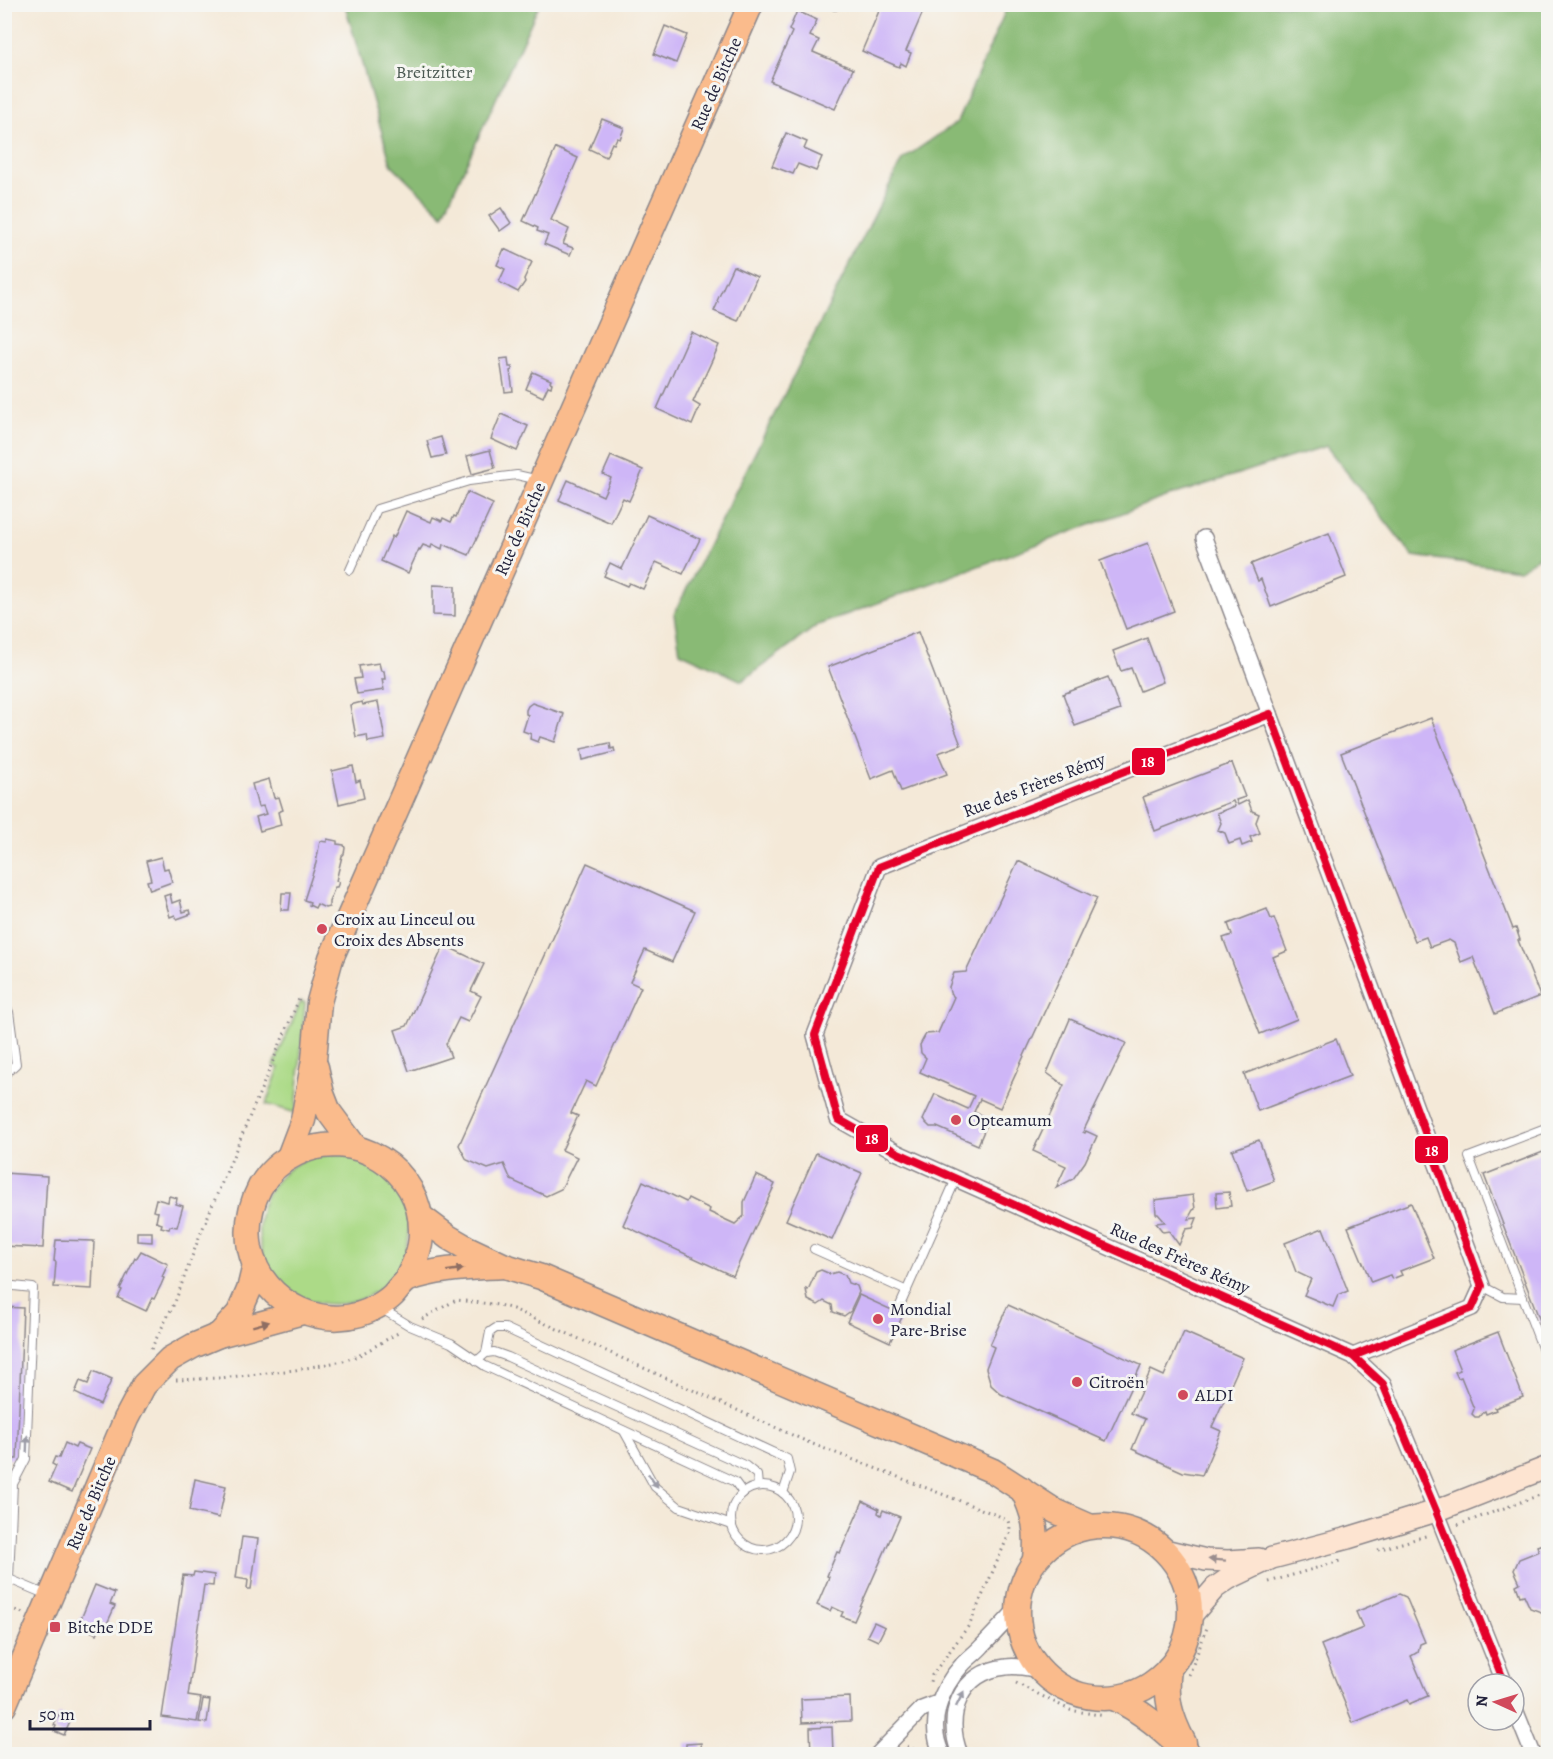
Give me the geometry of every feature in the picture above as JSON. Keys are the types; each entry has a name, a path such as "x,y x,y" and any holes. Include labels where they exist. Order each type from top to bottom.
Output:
{"main road":[{"name":"Rue de Bitche","path":"314,1060 319,1002 331,958 751,4"},
{"path":"314,1060 329,1112 355,1147"},
{"path":"289,1157 303,1120 314,1060"},
{"path":"339,1144 355,1147 378,1156 398,1172 408,1185 416,1200 420,1216 419,1249 406,1280 393,1295 378,1306 360,1314 341,1318 322,1317 303,1312 288,1304 263,1280 250,1248 248,1230 250,1213 255,1196 264,1181 289,1157 305,1149 321,1145 339,1144"},
{"path":"420,1216 448,1237 505,1266 541,1277 993,1471 1055,1511 1089,1526"},
{"name":"Rue de Bitche","path":"219,1335 239,1312 249,1290 255,1265"},
{"path":"406,1280 458,1269 505,1266"},
{"name":"Rue de Bitche","path":"4,1706 126,1419 144,1385 170,1359 193,1346 219,1335 303,1312"},
{"path":"1022,1489 1031,1506 1035,1524 1037,1540 1035,1558"},
{"path":"1106,1525 1137,1532 1164,1550 1176,1564 1199,1620 1187,1635 1180,1653 1178,1675 1167,1686 1168,1704 1173,1722 1189,1755 1148,1718 1132,1707 1114,1707 1073,1693 1055,1683 1039,1670 1027,1652 1019,1631 1017,1609 1019,1591 1026,1574 1035,1558 1059,1537 1089,1526 1106,1525"},
{"path":"1114,1707 1130,1694 1158,1679 1178,1675"}],"street":[{"path":"1204,538 1482,1286 1472,1308 1353,1356"},
{"name":"Rue des Frères Rémy","path":"1269,714 879,867 815,1035 838,1119 898,1153 1353,1356 1383,1384 1500,1672"},
{"path":"1199,1620 1215,1588 1228,1579 1272,1558 1436,1511 1548,1467"},
{"path":"1164,1550 1206,1560 1272,1558"},
{"path":"942,1755 935,1727 938,1703 945,1688 962,1665 1017,1609"},
{"path":"960,1755 953,1729 955,1710 961,1694 971,1682 995,1669 1007,1666 1039,1670"},
{"path":"878,1755 922,1709 938,1703"},
{"path":"1524,1732 1533,1755"}],"lane":[{"path":"350,570 377,509 470,481 518,475 541,481"},
{"path":"4,1075 16,1064 9,1012"},
{"path":"1548,1127 1469,1157 1522,1298 1548,1359"},
{"path":"898,1310 956,1179"},
{"path":"814,1249 907,1291"},
{"path":"4,1285 33,1288 26,1459 13,1484 9,1579"},
{"path":"1482,1286 1503,1297 1522,1298"},
{"path":"378,1306 410,1326 451,1343 485,1366 735,1482 742,1493"},
{"path":"486,1353 490,1332 496,1328 505,1328 787,1459 790,1472 783,1493"},
{"path":"477,1361 486,1353 494,1352 508,1358 746,1466 757,1475 759,1486"},
{"path":"624,1431 655,1487 679,1507 732,1525"},
{"path":"759,1486 776,1488 783,1493 794,1509 794,1528 789,1537 773,1549 755,1550 740,1541 735,1534 731,1516 732,1508 742,1493 759,1486"},
{"path":"4,1564 9,1579 51,1597"}],"path":[{"path":"148,1353 175,1302 200,1235 300,996"},
{"path":"1377,1550 1444,1530 1548,1492"},
{"path":"1265,1583 1343,1560"},
{"path":"1178,1675 1199,1620"},
{"path":"1013,1682 1070,1710 1114,1707"}],"green space":[{"name":"Breitzitter","path":"345,5 539,5 443,215 391,164"},
{"path":"1008,5 1548,5 1548,550 1520,570 1413,556 1326,446 1166,497 818,625 742,681 680,652 674,614 902,160 957,122"},
{"path":"301,1001 305,1003 296,1113 266,1104 279,1068 274,1065"},
{"path":"334,1154 363,1160 387,1176 403,1200 409,1229 403,1258 387,1282 363,1298 334,1304 305,1298 281,1282 265,1258 259,1229 265,1200 281,1176 305,1160"}],"building":[{"path":"882,4 926,5 906,51 911,53 906,66 901,63 899,67 862,51"},
{"path":"797,11 817,20 810,36 819,40 813,52 853,69 835,109 770,81 792,32 789,30"},
{"path":"665,26 687,35 676,63 654,54"},
{"path":"602,119 624,128 620,139 617,138 614,144 612,143 606,157 589,149"},
{"path":"786,133 807,142 804,149 822,157 816,171 798,164 793,174 772,166"},
{"path":"556,148 578,158 551,220 569,229 563,244 573,248 570,255 544,244 548,235 537,231 538,228 523,221"},
{"path":"501,208 511,223 500,231 489,216"},
{"path":"504,249 532,262 524,279 525,282 518,292 499,282 505,269 497,265"},
{"path":"733,266 757,277 738,321 714,311"},
{"path":"691,332 719,345 693,402 700,406 692,425 657,409"},
{"path":"508,358 509,367 512,367 510,371 513,391 505,392 500,359"},
{"path":"533,372 551,380 551,387 548,386 543,397 526,389"},
{"path":"501,414 528,426 517,451 491,439"},
{"path":"441,437 446,455 432,458 427,441"},
{"path":"490,450 495,468 472,474 467,456"},
{"path":"611,456 643,470 629,501 623,498 611,523 559,500 568,480 603,496 611,478 603,474"},
{"path":"467,492 493,504 469,555 443,544 442,549 432,544 431,548 423,545 408,573 381,561 406,511 431,522 433,517 451,522 454,516 456,517"},
{"path":"647,515 700,539 683,574 656,562 643,589 629,583 627,586 604,576 610,563 622,569"},
{"path":"1329,533 1346,577 1271,607 1261,579 1258,581 1251,564"},
{"path":"1148,543 1174,611 1126,629 1100,561"},
{"path":"433,585 455,586 455,616 433,615"},
{"path":"918,632 961,745 938,753 947,774 901,791 893,770 871,779 828,667"},
{"path":"1147,638 1163,682 1140,691 1131,668 1121,671 1113,651"},
{"path":"379,663 381,671 384,671 385,679 382,679 384,690 357,694 354,679 361,678 359,666"},
{"path":"1108,677 1120,710 1075,726 1063,694"},
{"path":"362,702 363,705 378,702 385,739 368,742 367,735 356,737 350,705"},
{"path":"532,703 564,714 555,742 540,737 538,742 530,739 531,734 523,731 528,715 526,710"},
{"path":"1431,718 1513,929 1516,928 1520,940 1518,940 1540,996 1495,1014 1473,957 1461,962 1454,943 1449,940 1430,947 1426,937 1415,941 1341,753"},
{"path":"610,743 611,749 614,748 615,752 583,760 581,749"},
{"path":"1232,763 1245,797 1236,800 1238,805 1248,800 1252,811 1259,814 1256,822 1260,833 1250,837 1252,842 1242,846 1240,840 1229,844 1225,833 1218,830 1221,823 1217,813 1235,806 1233,801 1155,831 1143,797"},
{"path":"353,766 356,782 360,780 364,798 339,804 332,771"},
{"path":"269,779 274,798 279,797 283,810 278,812 281,825 260,831 256,817 266,814 263,806 258,807 252,784"},
{"path":"327,839 344,845 344,854 336,881 339,882 329,902 329,907 325,908 317,904 315,908 309,905 310,902 304,900 316,863 320,841 327,842"},
{"path":"161,857 164,869 168,868 172,882 150,890 147,881 151,880 146,861"},
{"path":"1018,861 1097,898 1000,1108 980,1099 974,1112 989,1119 978,1145 937,1127 930,1127 923,1120 935,1094 968,1109 974,1096 920,1072 926,1058 921,1053 920,1045 926,1034 938,1033 954,997 949,987 954,973 966,972"},
{"path":"587,863 695,911 672,962 645,950 630,982 641,987 596,1086 586,1081 571,1113 578,1116 562,1150 577,1157 561,1189 546,1196 511,1180 504,1164 488,1169 467,1160 459,1145"},
{"path":"282,893 291,893 289,910 281,910"},
{"path":"170,894 172,903 180,900 183,912 190,910 191,914 177,919 175,915 170,917 164,896"},
{"path":"1267,909 1271,919 1274,918 1287,951 1273,957 1297,1019 1260,1034 1223,938 1232,935 1228,924"},
{"path":"444,945 484,964 471,991 481,996 468,1022 459,1018 446,1044 451,1057 409,1071 395,1030 407,1026"},
{"path":"1070,1019 1126,1043 1083,1132 1097,1136 1085,1162 1073,1179 1056,1188 1066,1166 1033,1151 1064,1085 1047,1073"},
{"path":"1336,1039 1350,1076 1258,1111 1244,1074"},
{"path":"1259,1140 1274,1181 1247,1191 1232,1150"},
{"path":"1548,1150 1548,1338 1547,1339 1484,1175"},
{"path":"816,1153 862,1173 832,1240 786,1220"},
{"path":"4,1173 47,1176 43,1248 4,1246"},
{"path":"756,1175 775,1184 733,1276 623,1225 643,1181 686,1202 688,1198 710,1209 709,1212 735,1224 744,1216 744,1202"},
{"path":"1229,1192 1231,1206 1217,1208 1216,1193"},
{"path":"1193,1195 1195,1209 1188,1219 1197,1218 1193,1228 1186,1229 1179,1245 1169,1231 1163,1232 1156,1223 1165,1222 1156,1214 1155,1200"},
{"path":"169,1196 177,1198 176,1204 183,1206 177,1227 170,1226 169,1229 161,1227 162,1224 156,1222 158,1212 153,1211 156,1199 168,1202"},
{"path":"1411,1203 1434,1258 1400,1271 1402,1275 1392,1279 1390,1275 1371,1282 1348,1227"},
{"path":"1323,1228 1348,1291 1338,1295 1333,1307 1304,1295 1311,1279 1296,1272 1285,1243"},
{"path":"137,1232 152,1232 152,1242 137,1241"},
{"path":"56,1240 94,1241 92,1289 54,1287"},
{"path":"141,1251 168,1264 161,1285 146,1311 118,1298 135,1258"},
{"path":"821,1270 830,1274 837,1272 845,1275 848,1283 857,1286 859,1292 852,1310 844,1316 833,1312 832,1305 824,1301 818,1305 808,1300 806,1289 808,1290 816,1272"},
{"path":"859,1295 903,1315 890,1342 847,1322"},
{"name":"Citroën","path":"1008,1305 1141,1365 1106,1441 1001,1394 991,1385 986,1368 994,1347 990,1345"},
{"path":"4,1307 23,1308 17,1459 4,1459"},
{"name":"ALDI","path":"1184,1332 1243,1358 1212,1427 1221,1431 1202,1475 1183,1472 1132,1449 1145,1419 1131,1413 1151,1370 1164,1376"},
{"path":"1498,1332 1523,1397 1475,1417 1472,1414 1474,1409 1461,1377 1458,1378 1455,1372 1460,1370 1452,1350"},
{"path":"93,1371 112,1379 100,1405 75,1393 80,1381 88,1384"},
{"path":"65,1443 75,1448 77,1444 90,1449 72,1492 49,1482 56,1466 52,1464 55,1457 59,1458"},
{"path":"195,1479 226,1486 219,1518 189,1511"},
{"path":"863,1501 879,1509 878,1513 881,1515 883,1510 900,1517 854,1621 841,1616 843,1612 832,1607 830,1611 817,1605 837,1552 840,1553"},
{"path":"242,1537 258,1539 251,1589 247,1589 248,1580 236,1578"},
{"path":"1548,1542 1548,1623 1543,1611 1530,1608 1524,1595 1520,1596 1516,1585 1520,1583 1514,1570 1519,1559 1539,1551 1537,1546"},
{"path":"194,1572 214,1575 213,1586 204,1585 188,1696 201,1698 197,1722 162,1717 183,1575 193,1576"},
{"path":"95,1585 115,1593 110,1604 115,1606 106,1626 101,1624 97,1634 78,1626"},
{"path":"1399,1594 1406,1597 1425,1642 1420,1644 1418,1652 1411,1656 1428,1696 1409,1704 1407,1700 1353,1723 1321,1645 1363,1628 1356,1612"},
{"path":"874,1622 885,1627 878,1641 867,1636"},
{"path":"850,1697 851,1721 802,1723 801,1699"},
{"path":"203,1699 210,1700 207,1723 199,1722"},
{"path":"59,1714 71,1720 64,1735 54,1731"},
{"path":"832,1727 833,1754 811,1754 810,1728"},
{"path":"701,1743 702,1754 686,1754 686,1744"}],"transit line":[{"name":"18","path":"1270,714 1482,1286 1472,1308 1353,1356 898,1153 838,1119 815,1035 879,867 1270,714"},
{"name":"18","path":"1353,1356 1383,1384 1500,1672"}],"place":[{"name":"Croix au Linceul ou Croix des Absents","path":"322,929"},
{"name":"Opteamum","path":"956,1120"},
{"name":"Mondial Pare-Brise","path":"878,1319"},
{"name":"Citroën","path":"1077,1382"},
{"name":"ALDI","path":"1183,1395"},
{"name":"Bitche DDE","path":"55,1627"}]}
